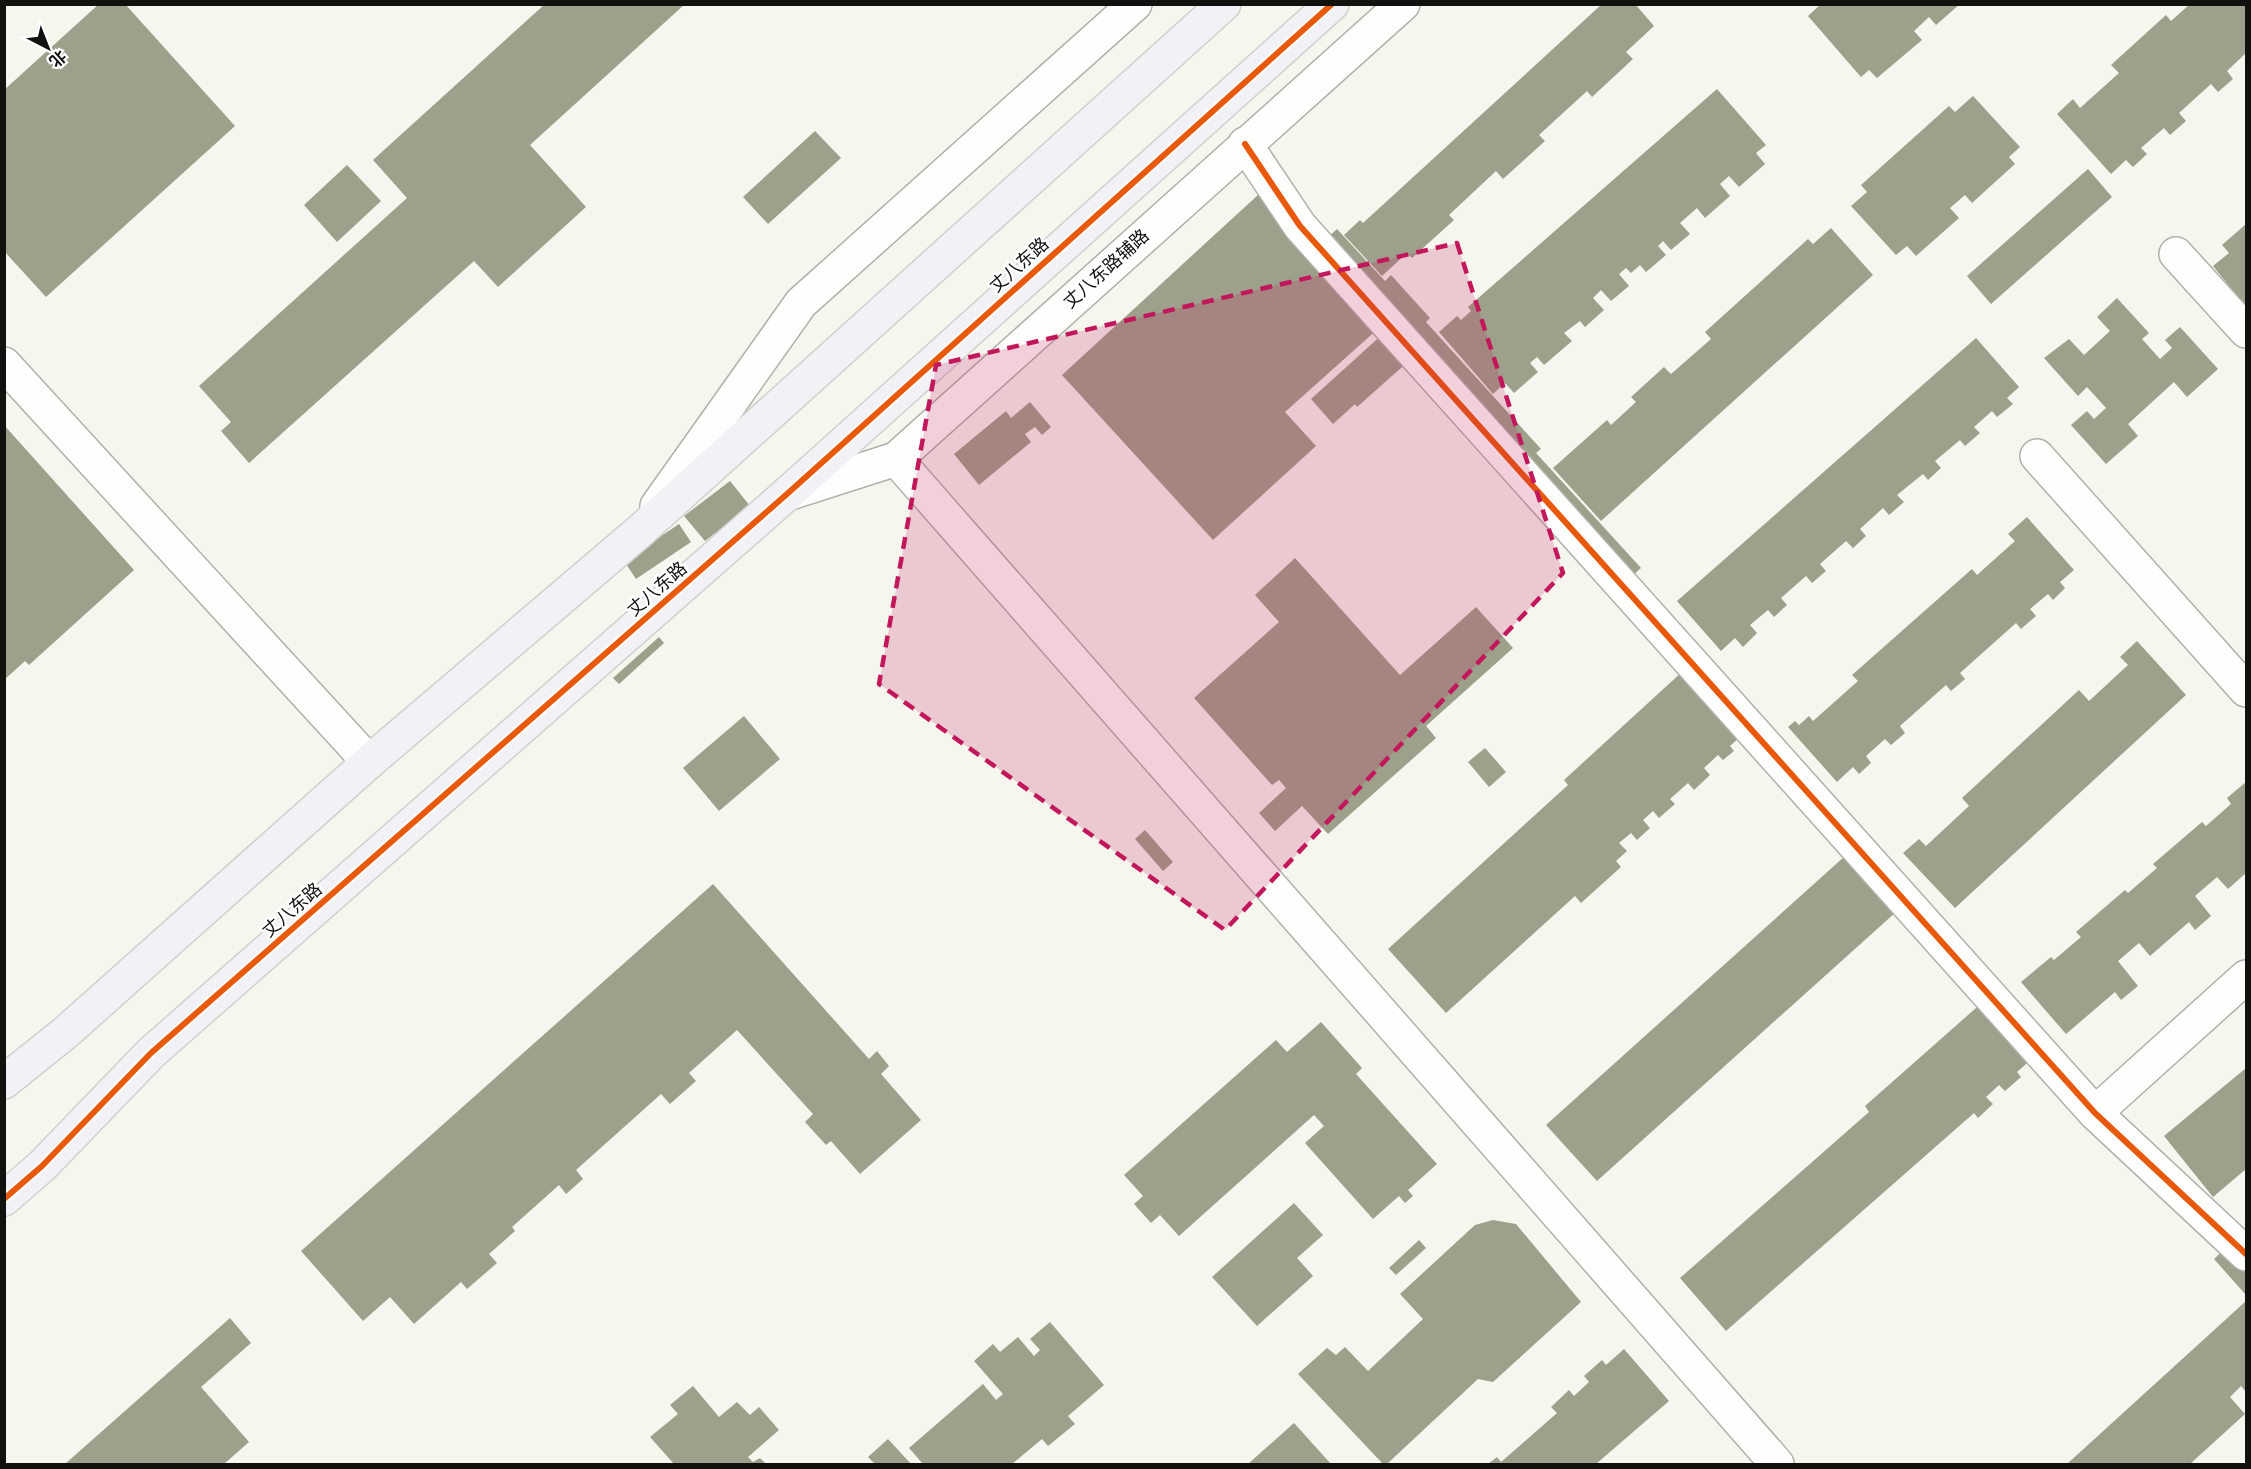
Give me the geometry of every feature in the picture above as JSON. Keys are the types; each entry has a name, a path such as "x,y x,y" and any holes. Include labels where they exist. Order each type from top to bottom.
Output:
{"main road":[{"path":"4,1082 65,1033 369,762 640,531 1224,4"},
{"name":"丈八东路","path":"4,1199 42,1166 151,1053 787,495 1332,4"}],"street":[{"path":"640,531 801,303 1135,4"},
{"name":"丈八东路辅路","path":"787,495 896,459 1403,4"},
{"path":"1245,144 1300,226 2095,1113 2247,1254"},
{"path":"2176,254 2247,331"},
{"path":"4,364 369,762"},
{"path":"2037,456 2247,690"},
{"path":"896,459 1777,1464"},
{"path":"2095,1113 2247,977"}],"highlighted area":[{"path":"1457,243 1563,573 1225,930 879,684 936,365"}],"building":[{"path":"99,4 125,4 235,126 46,297 4,251 4,90"},
{"path":"545,4 685,4 530,145 586,207 498,287 474,261 249,463 221,431 231,422 199,386 407,198 373,160"},
{"path":"1602,4 1635,4 1654,26 1626,52 1633,59 1592,97 1587,91 1539,135 1545,141 1503,179 1496,171 1449,215 1454,220 1412,258 1407,253 1382,276 1344,235 1360,220 1363,223"},
{"path":"1821,4 1960,4 1936,25 1929,17 1914,31 1922,40 1877,78 1869,70 1861,77 1808,16"},
{"path":"2190,4 2246,4 2246,53 2227,71 2233,79 2218,92 2211,84 2179,113 2186,121 2170,135 2164,128 2141,148 2147,154 2133,167 2126,160 2111,174 2057,114 2073,99 2080,108 2119,73 2111,65 2166,15 2171,21"},
{"path":"1717,89 1766,145 1756,153 1765,164 1739,187 1729,176 1720,184 1730,196 1705,218 1697,208 1680,223 1690,234 1671,250 1663,241 1658,246 1666,255 1646,272 1640,265 1631,273 1626,268 1619,274 1629,286 1611,301 1601,290 1593,298 1604,310 1585,327 1580,321 1564,333 1572,341 1544,365 1537,357 1530,363 1538,372 1514,393 1505,383 1493,394 1439,332 1457,316 1461,320 1471,311 1468,307"},
{"path":"1973,96 2020,147 2009,157 2015,164 1972,203 1965,195 1950,208 1959,218 1916,256 1907,246 1896,255 1851,206 1867,192 1861,185 1949,106 1955,112"},
{"path":"815,131 841,158 768,224 743,197"},
{"path":"347,165 381,201 337,242 304,205"},
{"path":"2088,169 2112,197 1991,304 1967,276"},
{"path":"1259,194 1380,327 1285,412 1316,446 1213,540 1062,375"},
{"path":"2246,224 2246,307 2213,266 2229,253 2222,245"},
{"path":"1831,228 1873,275 1601,521 1553,468 1607,420 1611,425 1636,402 1631,397 1664,367 1671,374 1711,339 1705,332 1808,239 1813,244"},
{"path":"1337,229 1385,281 1391,275 1430,318 1426,322 1541,449 1536,453 1641,568 1631,577 1325,240"},
{"path":"2117,298 2149,333 2142,339 2160,359 2172,348 2165,340 2180,327 2218,369 2187,397 2174,382 2128,424 2138,436 2106,464 2071,425 2087,411 2094,419 2106,408 2087,387 2078,396 2044,358 2069,339 2084,355 2110,331 2097,317"},
{"path":"1385,332 1410,360 1357,407 1355,404 1333,424 1311,399"},
{"path":"1976,338 2019,387 2007,398 2013,404 1997,417 1992,411 1974,427 1980,433 1965,446 1960,440 1935,461 1941,468 1928,480 1923,474 1897,495 1904,502 1889,515 1883,508 1860,529 1866,536 1853,548 1846,541 1820,564 1826,571 1812,583 1806,576 1781,598 1787,605 1774,617 1768,610 1750,625 1757,633 1743,647 1735,638 1721,651 1677,601"},
{"path":"1030,402 1051,427 1042,435 1035,427 1025,434 1031,442 979,485 954,454 1006,411 1011,418"},
{"path":"4,425 134,570 29,665 25,661 4,680"},
{"path":"730,481 750,506 705,541 684,516"},
{"path":"2027,517 2074,570 2060,582 2065,588 2053,600 2048,594 2030,609 2036,616 2021,629 2016,623 1960,673 1965,679 1951,691 1946,685 1900,726 1905,733 1891,745 1885,739 1866,756 1871,763 1859,774 1853,767 1837,782 1788,727 1795,721 1799,725 1809,716 1813,721 1858,681 1852,675 1972,569 1977,575 2015,541 2008,534"},
{"path":"679,524 691,542 636,579 624,561"},
{"path":"1295,558 1400,675 1476,607 1513,648 1426,726 1436,738 1328,834 1302,806 1275,831 1259,813 1286,788 1279,780 1272,785 1194,698 1279,622 1255,595"},
{"path":"659,637 664,643 619,684 613,678"},
{"path":"2137,641 2186,695 1955,908 1903,853 1919,839 1926,846 1969,806 1962,798 2079,690 2089,701 2128,665 2120,657"},
{"path":"1683,671 1741,736 1730,746 1734,751 1723,760 1718,755 1704,768 1710,775 1694,790 1688,783 1670,799 1675,804 1659,818 1653,811 1643,820 1650,828 1637,840 1631,833 1619,843 1627,851 1616,861 1621,867 1581,903 1575,896 1446,1013 1388,949 1568,785 1564,780"},
{"path":"744,716 780,759 719,811 683,768"},
{"path":"1485,748 1506,772 1489,787 1468,762"},
{"path":"2246,782 2246,873 2228,889 2217,877 2195,896 2211,916 2195,930 2189,922 2150,956 2139,943 2118,961 2138,986 2121,1000 2115,992 2066,1034 2021,982 2051,957 2054,960 2081,937 2076,932 2125,890 2128,893 2157,868 2153,864 2202,822 2206,826 2231,804 2227,798"},
{"path":"1145,830 1173,862 1163,871 1135,839"},
{"path":"1845,856 1896,912 1597,1181 1546,1125"},
{"path":"713,884 869,1059 877,1051 889,1066 881,1074 921,1120 860,1174 831,1141 826,1145 805,1122 813,1114 737,1030 689,1073 696,1081 670,1104 661,1094 576,1170 583,1179 566,1194 559,1185 512,1227 515,1231 489,1254 497,1263 467,1289 461,1282 414,1324 390,1297 363,1321 301,1251"},
{"path":"1985,1000 2034,1057 2017,1072 2021,1077 2005,1091 1999,1085 1986,1097 1993,1104 1978,1118 1974,1113 1726,1331 1680,1278 1869,1112 1865,1106"},
{"path":"1321,1022 1362,1068 1356,1074 1437,1164 1408,1190 1413,1196 1405,1203 1399,1196 1373,1219 1305,1143 1324,1126 1314,1115 1179,1236 1160,1215 1151,1223 1134,1204 1143,1196 1124,1175 1276,1040 1287,1052"},
{"path":"2246,1068 2246,1169 2213,1197 2164,1136"},
{"path":"1294,1203 1323,1235 1297,1258 1313,1276 1257,1326 1212,1277"},
{"path":"1493,1220 1516,1224 1581,1302 1493,1382 1478,1379 1387,1464 1383,1464 1298,1374 1327,1348 1336,1355 1345,1347 1368,1371 1423,1319 1400,1294 1475,1225"},
{"path":"1419,1240 1426,1248 1396,1275 1389,1268"},
{"path":"2228,1246 2246,1266 2246,1295 2214,1259"},
{"path":"2246,1301 2246,1392 2241,1386 2230,1397 2245,1414 2190,1464 2067,1464"},
{"path":"230,1318 251,1343 201,1387 249,1442 224,1464 65,1464"},
{"path":"1050,1322 1104,1385 1068,1416 1075,1424 1048,1446 1042,1439 1012,1464 923,1464 909,1448 983,1384 996,1400 1003,1394 974,1361 993,1344 1000,1352 1018,1337 1034,1356 1040,1350 1030,1339"},
{"path":"1624,1349 1669,1401 1596,1464 1488,1464 1497,1457 1501,1462 1557,1413 1551,1407 1569,1390 1574,1396 1589,1382 1584,1376 1602,1360 1606,1365"},
{"path":"693,1386 719,1417 737,1402 750,1415 759,1407 779,1430 748,1457 753,1462 760,1458 766,1464 674,1464 650,1437 678,1414 670,1405"},
{"path":"1294,1423 1331,1464 1248,1464"},
{"path":"888,1439 911,1464 875,1464 868,1457"}],"cycle path":[{"path":"4,1199 42,1166 151,1053 787,494 1332,4"},
{"path":"1245,144 1300,226 2095,1113 2246,1254"}]}
